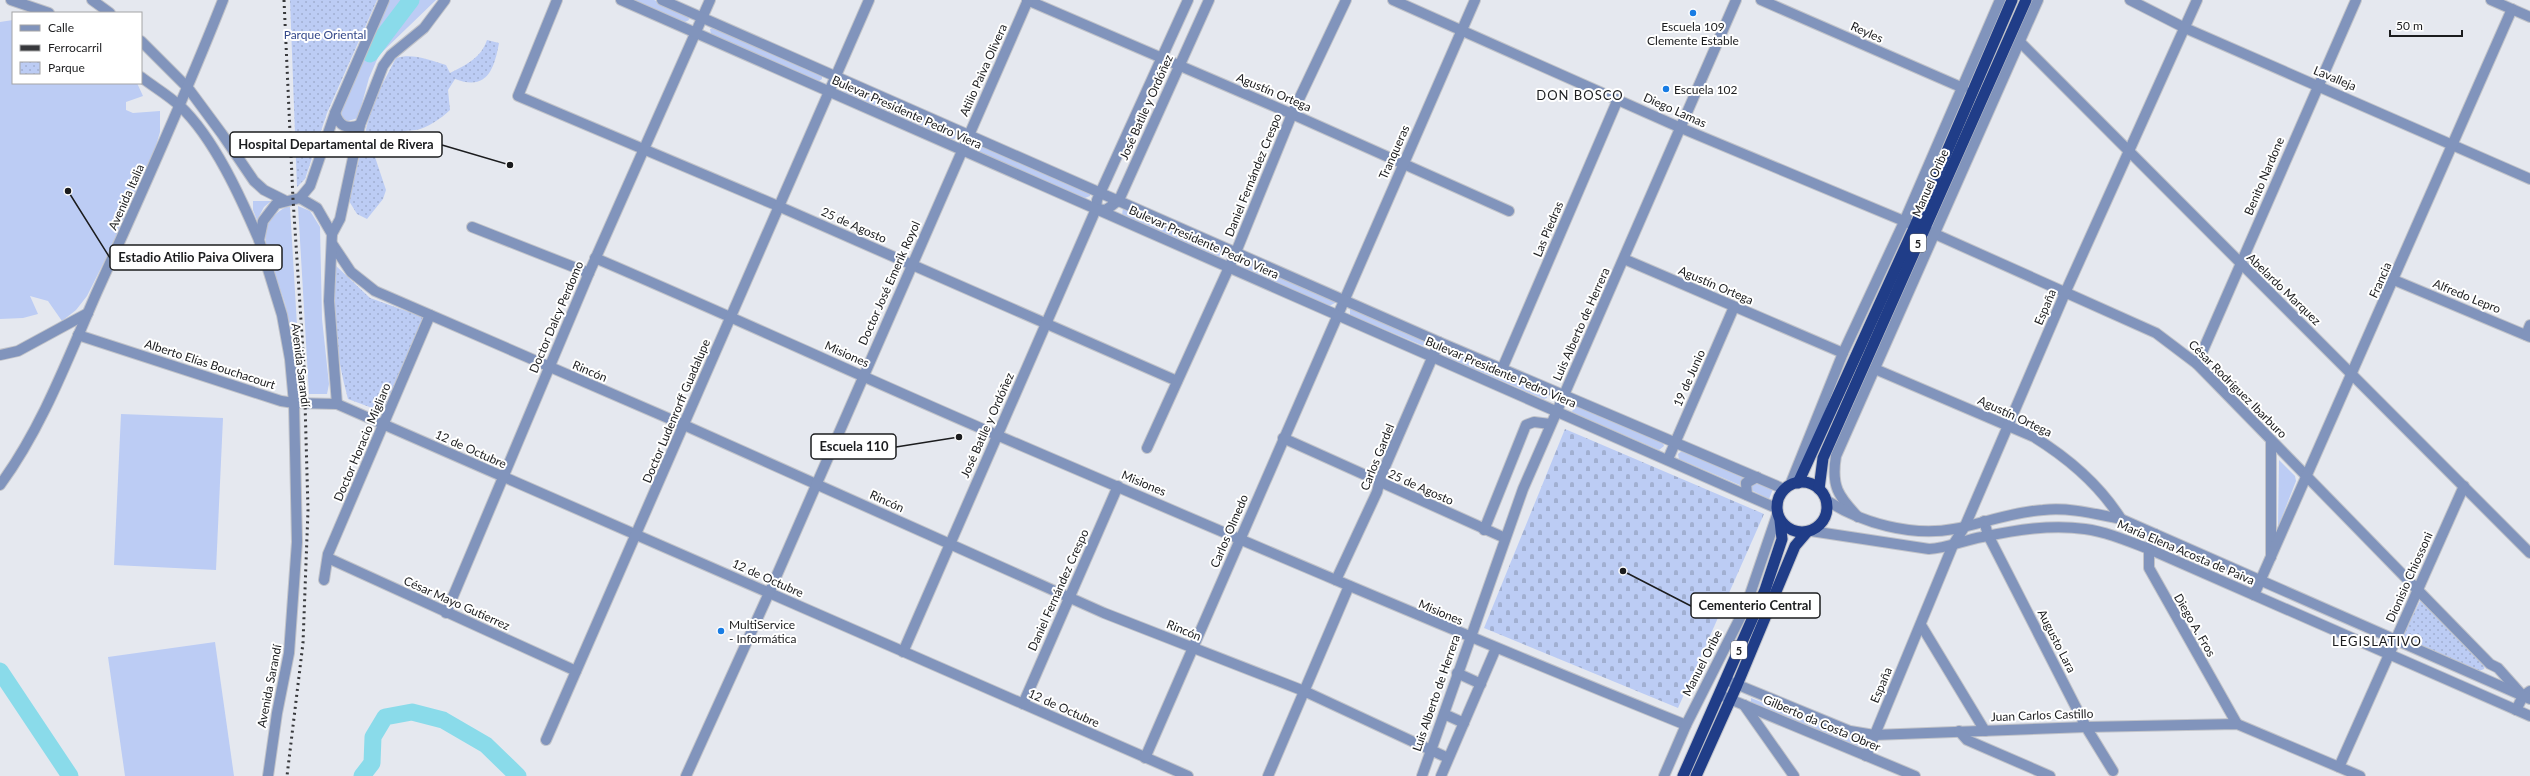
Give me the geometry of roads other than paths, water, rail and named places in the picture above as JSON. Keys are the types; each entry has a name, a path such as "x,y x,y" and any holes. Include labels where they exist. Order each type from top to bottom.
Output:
{"highway":[{"name":"Manuel Oribe","path":"1819,489 1823,458 2012,0"},
{"name":"Manuel Oribe","path":"1683,776 1765,590 1782,539 1778,514 1778,497 1791,486 1919,228 2026,0"},
{"path":"1778,514 1790,530 1809,531 1817,528 1825,517 1826,500 1819,489 1810,484 1791,486"},
{"name":"5","path":"1696,776 1731,699 1795,546 1809,531"}],"street":[{"path":"11,0 46,12"},
{"path":"92,0 109,12"},
{"name":"Avenida Italia","path":"0,485 15,465 88,314 188,88 223,0"},
{"path":"300,198 310,186 334,114 384,0"},
{"path":"332,234 340,220 360,125 384,66 391,55 424,28 446,0"},
{"name":"25 de Agosto","path":"557,0 518,96 645,148 1177,381"},
{"name":"Bulevar Presidente Pedro Viera","path":"621,0 1229,268 1668,459 1747,495 1778,514"},
{"name":"Bulevar Presidente Pedro Viera","path":"662,0 1439,342 1757,477 1791,486"},
{"name":"Doctor Dalcy Perdomo","path":"446,613 595,258 710,0"},
{"name":"Doctor Ludenrorff Guadalupe","path":"546,740 869,0"},
{"name":"Agustín Ortega","path":"1028,0 1292,114 1509,211"},
{"name":"Atilio Paiva Olivera","path":"961,150 1028,0"},
{"name":"José Batlle y Ordóñez","path":"903,652 1096,209 1101,193 1188,0"},
{"name":"José Batlle y Ordóñez","path":"1119,200 1209,0"},
{"name":"Daniel Fernández Crespo","path":"1147,448 1236,252 1292,114 1346,0"},
{"name":"Diego Lamas","path":"1393,0 1681,128 1904,222"},
{"name":"Tranqueras","path":"1337,315 1475,0"},
{"name":"Luis Alberto de Herrera","path":"1422,776 1505,538 1555,410 1564,395 1736,0"},
{"name":"Reyles","path":"1761,0 1963,88"},
{"name":"Manuel Oribe","path":"1791,486 1843,353 1904,222 2000,0"},
{"path":"1858,517 1841,499 1835,484 1834,471 1836,456 1876,369 2038,0"},
{"name":"Lavalleja","path":"2130,0 2185,28 2530,179"},
{"name":"España","path":"1866,756 1953,545 1965,526 2065,293 2130,152 2197,0"},
{"name":"Benito Nardone","path":"2197,364 2356,0"},
{"path":"2491,0 2530,17"},
{"name":"Francia","path":"2254,595 2271,560 2512,9"},
{"path":"142,42 188,88 222,134 250,176 264,190 284,200"},
{"name":"Abelardo Marquez","path":"2020,42 2530,553"},
{"name":"Avenida Sarandí","path":"142,78 180,106 192,119 236,188 259,240 282,315 294,403 297,542 293,621 268,775"},
{"name":"Las Piedras","path":"1502,369 1618,99"},
{"path":"334,114 337,121 344,127 352,128 360,125"},
{"name":"Doctor José Emerik Royol","path":"686,776 769,593 961,150"},
{"path":"236,188 250,176"},
{"path":"259,240 267,213 276,204 284,200 300,198 317,208 332,234 333,245 329,301 337,404"},
{"path":"1096,209 1106,210 1119,200"},
{"name":"César Rodríguez Ibarburo","path":"1904,222 1935,234 2156,333 2197,364 2490,664 2498,668 2528,695"},
{"path":"472,227 589,273"},
{"name":"Rincón","path":"333,245 344,264 358,279 375,292 684,425 950,542 1069,597 1304,692 1448,758"},
{"name":"Misiones","path":"595,258 731,316 997,436 1118,486 1469,638 1686,725"},
{"name":"Agustín Ortega","path":"1624,259 1843,353"},
{"name":"Alfredo Lepro","path":"2394,280 2528,336"},
{"name":"19 de Junio","path":"1668,459 1734,307"},
{"path":"0,355 18,351 88,314"},
{"name":"Doctor Horacio Migliaro","path":"324,580 328,558 430,315"},
{"name":"Carlos Olmedo","path":"1145,758 1337,315"},
{"path":"2528,336 2530,325"},
{"name":"Alberto Elías Bouchacourt","path":"78,335 281,401 294,403 337,404"},
{"name":"Carlos Gardel","path":"1336,580 1380,482 1439,342"},
{"name":"Agustín Ortega","path":"1876,369 2034,437 2058,452 2084,474 2109,500 2121,518"},
{"name":"12 de Octubre","path":"337,404 1188,776"},
{"path":"1484,530 1526,425 1534,422 1550,424"},
{"name":"25 de Agosto","path":"1283,438 1484,530 1505,538"},
{"name":"Francia","path":"2271,440 2271,560"},
{"path":"1747,495 1746,483 1757,477"},
{"name":"Daniel Fernández Crespo","path":"1023,704 1118,486"},
{"name":"Dionisio Chiossoni","path":"2339,767 2394,640 2464,486"},
{"name":"María Elena Acosta de Paiva","path":"1826,500 1858,517 1910,529 1941,530 1965,526 2019,513 2062,509 2121,518 2394,640 2528,695"},
{"name":"Manuel Oribe","path":"1664,776 1686,725 1746,606 1778,514"},
{"name":"Augusto Lara","path":"1984,521 1988,535 2086,726 2113,771"},
{"name":"María Elena Acosta de Paiva","path":"1809,531 1923,548 1953,545 1988,535 2041,527 2085,529 2108,534 2149,549 2530,716"},
{"name":"Diego A. Fros","path":"2155,534 2149,549 2149,568 2156,583 2237,724"},
{"name":"César Mayo Gutierrez","path":"328,558 576,671"},
{"path":"1268,776 1349,586"},
{"path":"1921,625 1985,730"},
{"path":"1441,776 1496,648"},
{"path":"2486,679 2490,672 2490,664"},
{"path":"1457,673 1481,684"},
{"name":"Juan Carlos Castillo","path":"1726,680 1850,731 1874,735 2086,726 2237,724 2360,776"},
{"name":"Gilberto da Costa Obrer","path":"1720,695 1915,776"},
{"path":"2516,710 2528,695"},
{"path":"1744,705 1794,776"},
{"path":"1444,714 1464,723"},
{"path":"1959,731 1967,740 2050,776"}],"waterway":[{"path":"370,54 411,0"},
{"path":"0,671 70,776"},
{"path":"362,776 372,763 373,737 385,717 412,712 443,720 486,745 518,776"}],"railway":[{"path":"284,0 293,199 304,366 308,510 303,643 287,776"}],"place":[{"name":"Escuela 109 Clemente Estable","path":"1693,13"},
{"name":"Escuela 102","path":"1666,89"},
{"name":"Hospital Departamental de Rivera","path":"510,165"},
{"name":"Estadio Atilio Paiva Olivera","path":"68,191"},
{"name":"Escuela 110","path":"959,437"},
{"name":"Cementerio Central","path":"1623,571"},
{"name":"MultiService - Informática","path":"721,631"}],"district":[{"name":"DON BOSCO","path":"1580,95"},
{"name":"LEGISLATIVO","path":"2377,641"}],"park label":[{"name":"Parque Oriental","path":"325,34"}]}
